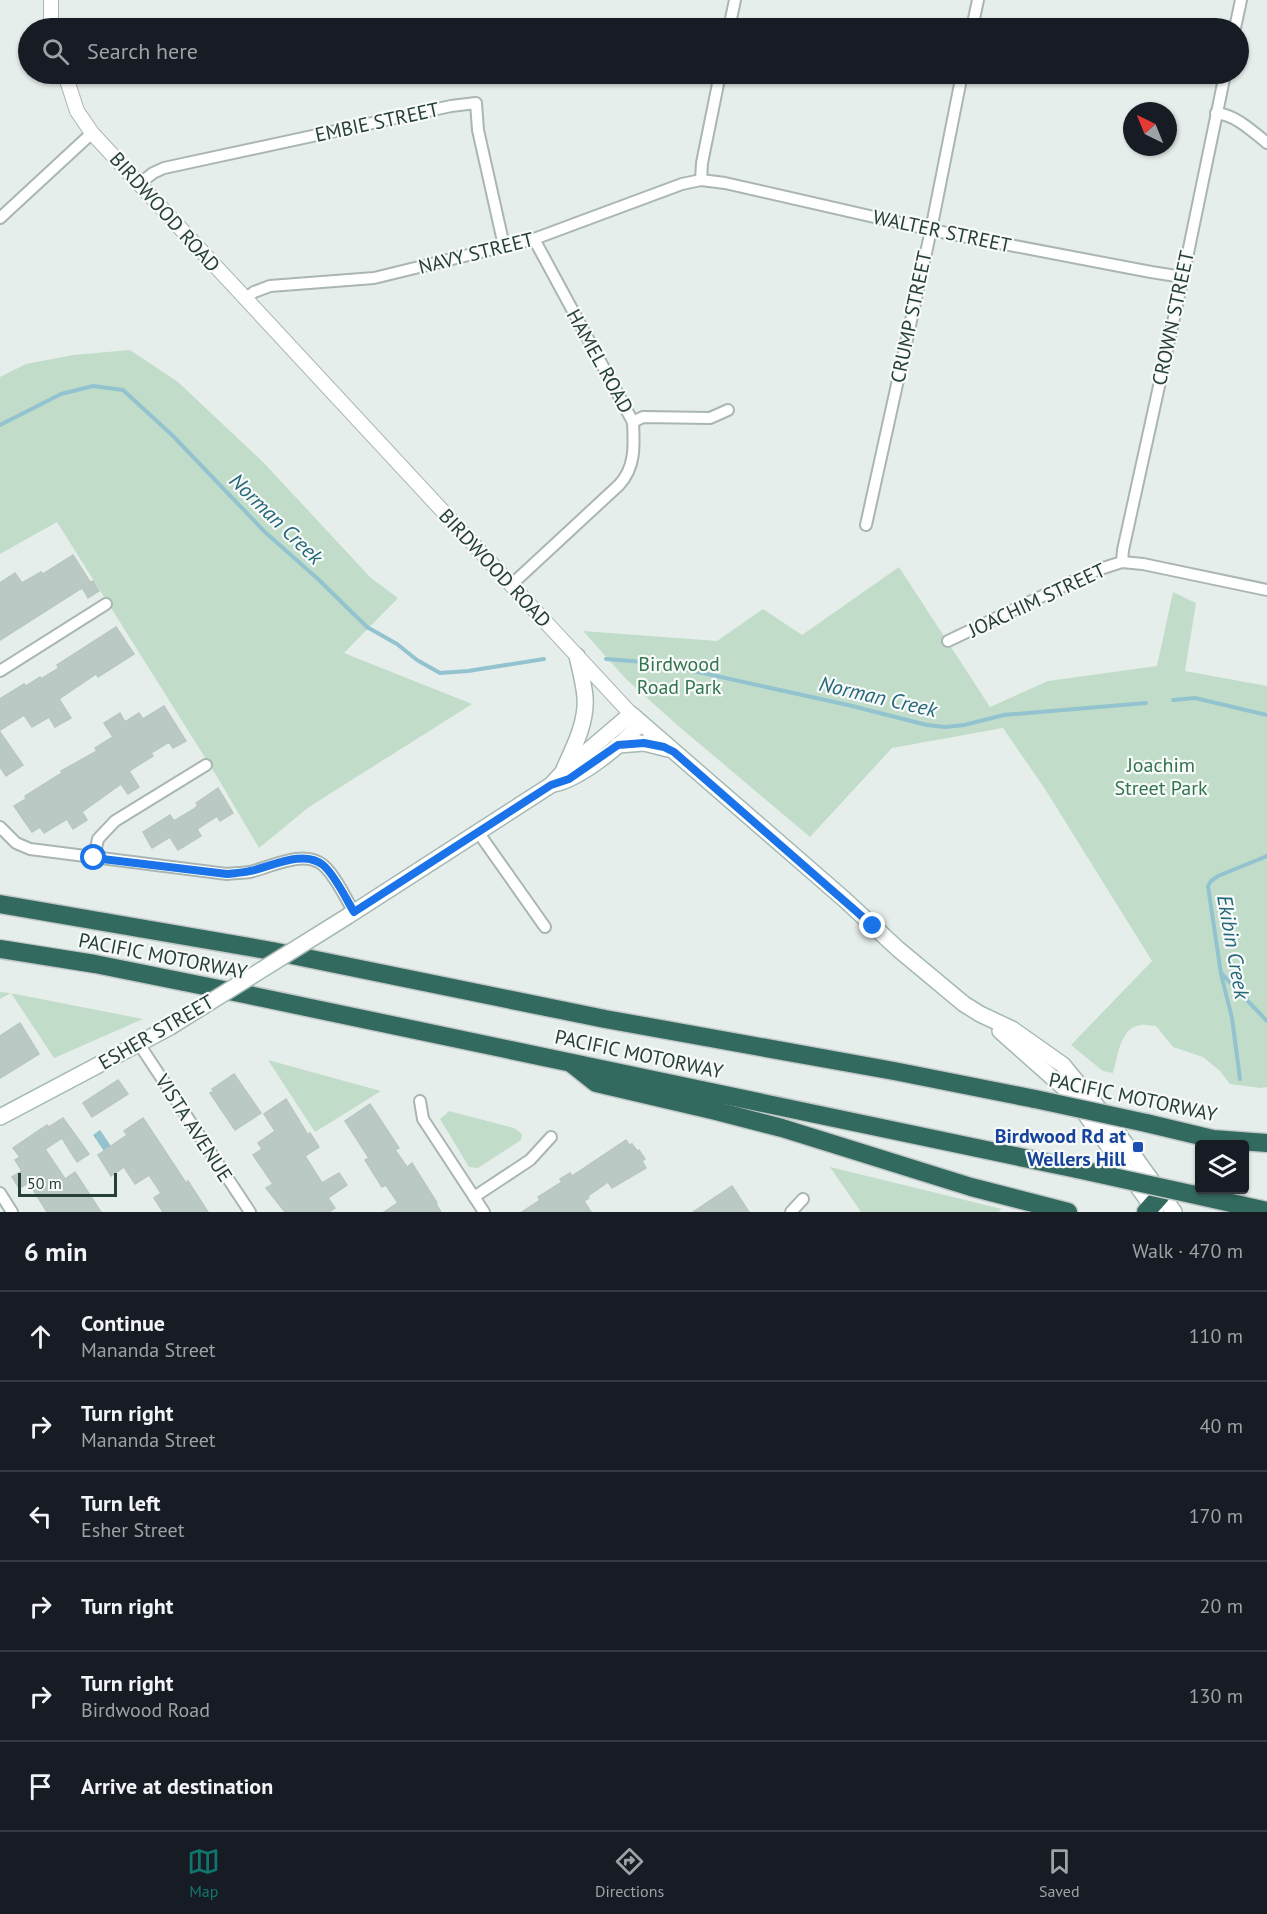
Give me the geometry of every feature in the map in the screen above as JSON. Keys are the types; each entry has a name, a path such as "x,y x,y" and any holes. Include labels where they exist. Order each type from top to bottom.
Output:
{"highway":[{"name":"PACIFIC MOTORWAY","path":"0,904 272,951 605,1019 894,1071 1035,1099 1213,1139 1267,1143"},
{"name":"PACIFIC MOTORWAY","path":"0,950 95,964 570,1062 1267,1211"},
{"path":"570,1062 596,1083 771,1125 972,1187 1068,1212"}],"main road":[{"path":"563,772 584,716 585,699 577,656"},
{"name":"ESHER STREET","path":"551,785 563,772 636,718"},
{"name":"ESHER STREET","path":"0,1117 170,1027 551,785 569,779 618,745 636,718"},
{"name":"BIRDWOOD ROAD","path":"636,718 898,949 964,1004 1012,1029 1064,1065 1112,1125 1154,1206 1174,1212"},
{"path":"618,745 644,743 664,747 674,752"}],"street":[{"path":"51,0 51,18"},
{"path":"731,18 735,0"},
{"path":"974,18 978,0"},
{"path":"1237,18 1241,0"},
{"name":"BIRDWOOD ROAD","path":"68,84 77,111 92,132 636,718"},
{"path":"701,180 702,163 718,84"},
{"name":"CRUMP STREET","path":"867,525 960,84"},
{"name":"CROWN STREET","path":"1122,562 1122,550 1183,277 1223,84"},
{"name":"EMBIE STREET","path":"139,184 164,168 476,103 478,130 504,246"},
{"path":"1216,113 1227,114 1247,126 1267,143"},
{"path":"0,218 92,132"},
{"name":"WALTER STREET","path":"701,180 725,183 931,230 1183,277"},
{"name":"NAVY STREET","path":"245,298 270,286 374,278 534,239 682,184 701,180"},
{"name":"HAMEL ROAD","path":"511,585 626,478 633,456 633,422 534,239"},
{"path":"633,422 643,417 710,418 728,410"},
{"name":"JOACHIM STREET","path":"948,641 1097,570 1122,562 1143,564 1267,590"},
{"path":"0,671 105,604"},
{"path":"94,858 98,839 115,821 206,765"},
{"path":"0,828 16,843 30,849 227,874 248,872 304,859 323,865 335,881 351,914"},
{"path":"478,832 545,927"},
{"name":"VISTA AVENUE","path":"139,1044 250,1212"},
{"path":"420,1101 423,1119 484,1212"},
{"path":"474,1197 530,1160 551,1137"},
{"path":"0,1193 12,1212"},
{"path":"791,1212 802,1199"}],"green space":[{"path":"130,350 178,382 263,462 371,578 398,598 344,653 472,704 309,807 259,848 216,775 57,522 0,554 0,377 26,364 73,355"},
{"path":"899,567 990,707 1048,681 1157,666 1173,592 1196,603 1185,671 1267,686 1267,1087 1230,1084 1220,1071 1203,1057 1173,1047 1156,1026 1141,1025 1128,1031 1121,1044 1113,1073 1103,1071 1071,1045 1152,961 1045,789 1003,728 892,748 810,837 626,679 583,631 717,641 763,609 802,635"},
{"path":"0,992 10,993 11,993 0,999"},
{"path":"11,993 143,1019 54,1058"},
{"path":"268,1060 381,1091 315,1132"},
{"path":"449,1111 514,1128 522,1134 521,1140 478,1168 469,1167 440,1119"},
{"path":"830,1167 1002,1209 998,1212 861,1212"}],"water":[{"path":"100,1130 111,1146 104,1151 93,1135"}],"building":[{"path":"73,555 90,582 93,581 99,591 88,598 83,589 80,589 0,640 0,583 15,573 22,583 41,572 43,574"},
{"path":"116,627 134,654 98,677 96,674 59,699 71,718 55,727 49,717 32,727 24,715 0,730 0,699 24,684 26,686 59,668 57,665"},
{"path":"164,706 186,741 173,748 169,742 151,753 153,756 129,771 139,787 128,794 121,784 82,812 87,820 73,829 67,819 44,833 40,827 32,832 14,806 26,799 25,796 62,773 61,771 97,751 95,748 113,737 104,723 120,713 125,722 139,713 143,719"},
{"path":"0,732 23,765 6,776 0,767"},
{"path":"218,788 233,813 220,821 217,816 197,829 201,836 178,850 170,837 152,848 143,832 170,815 174,821 194,809 198,805 196,803"},
{"path":"20,1023 39,1054 0,1078 0,1036"},
{"path":"234,1074 261,1113 235,1130 210,1093 214,1091 212,1089"},
{"path":"118,1080 128,1094 92,1117 83,1103"},
{"path":"286,1099 308,1135 310,1133 319,1147 305,1156 322,1183 339,1173 347,1185 328,1198 335,1208 329,1212 285,1212 266,1188 273,1184 253,1155 262,1149 258,1143 275,1131 264,1114"},
{"path":"370,1104 399,1148 395,1150 407,1167 412,1163 441,1212 384,1212 398,1203 386,1185 382,1187 365,1160 369,1158 345,1121"},
{"path":"63,1118 89,1154 77,1162 62,1138 45,1149 65,1179 75,1172 101,1212 47,1212 29,1183 19,1188 12,1177 22,1171 15,1160 20,1157 13,1148 47,1125 49,1127"},
{"path":"143,1118 208,1212 163,1212 154,1198 161,1193 149,1175 135,1184 124,1167 111,1176 98,1155 127,1135 124,1131"},
{"path":"626,1140 629,1145 632,1144 637,1151 639,1150 645,1159 642,1161 646,1168 612,1188 608,1182 588,1196 589,1198 584,1201 591,1212 522,1212 540,1200 538,1197 562,1182 560,1179 570,1173 572,1176"},
{"path":"732,1186 749,1212 693,1212"}],"waterway":[{"name":"Norman Creek","path":"0,425 61,394 93,386 123,390 172,435 265,532 367,627 397,644 417,660 440,673 544,659"},
{"name":"Norman Creek","path":"606,659 657,663 848,705 927,725 945,727 964,725 1004,715 1146,703"},
{"name":"Norman Creek","path":"1173,700 1195,698 1267,715"},
{"name":"Ekibin Creek","path":"1240,1079 1232,1018 1221,974 1208,886 1218,876 1267,856"},
{"path":"1222,974 1267,1021"}],"place":[{"name":"Birdwood Rd at Wellers Hill","path":"1138,1147"}],"route":[{"path":"94,858 227,874 248,872 304,859 323,865 354,912 551,785 569,779 618,745 644,743 664,747 674,752 873,926"}],"park label":[{"name":"Birdwood Road Park","path":"679,676"},
{"name":"Joachim Street Park","path":"1161,776"}]}
